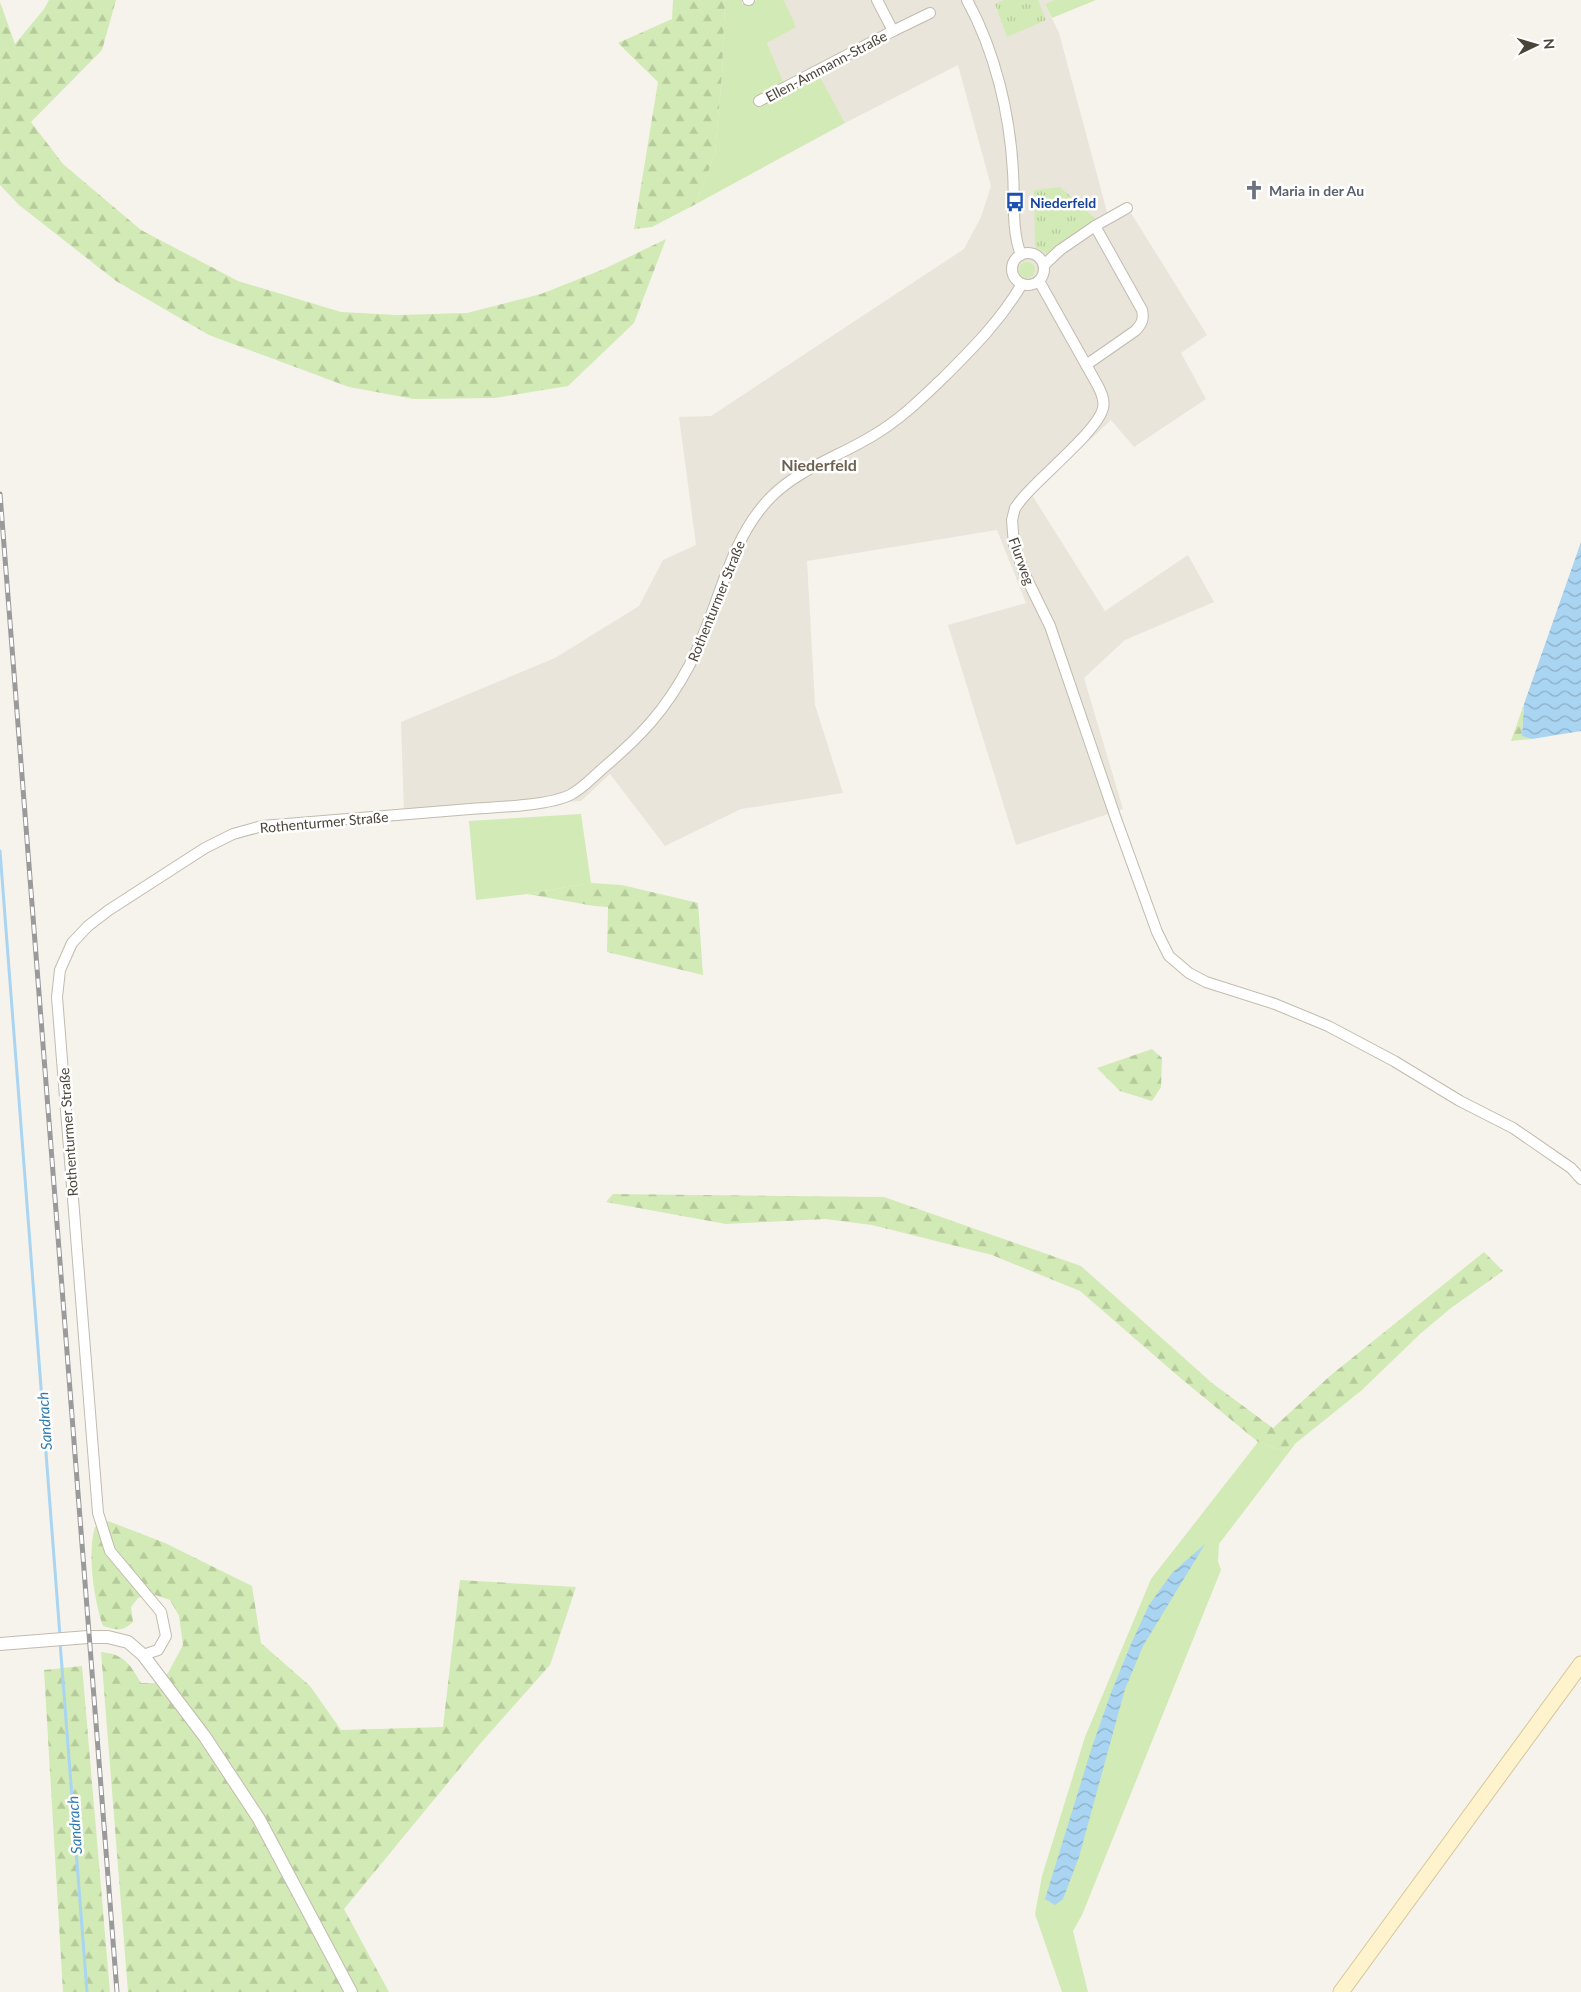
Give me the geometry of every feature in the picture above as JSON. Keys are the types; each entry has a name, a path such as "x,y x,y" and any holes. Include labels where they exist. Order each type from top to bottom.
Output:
{"main road":[{"path":"1341,1992 1581,1664"}],"street":[{"name":"Ellen-Ammann-Straße","path":"876,0 893,30"},
{"path":"967,0 982,35 1004,105 1013,170 1016,234 1021,256"},
{"name":"Ellen-Ammann-Straße","path":"759,101 893,30 930,14"},
{"path":"1044,264 1094,226 1127,208"},
{"path":"1086,364 1135,331 1144,317 1140,303 1094,226"},
{"path":"1031,254 1044,264 1044,273 1040,281 1034,284 1022,284 1014,276 1012,270 1013,264 1021,256 1031,254"},
{"name":"Flurweg","path":"1040,281 1086,364 1102,396 1104,406 1100,415 1081,438 1015,508 1012,520 1012,534 1020,562 1050,626 1115,816 1157,932 1169,956 1189,973 1206,982 1275,1004 1328,1026 1394,1061 1460,1101 1512,1128 1571,1168 1581,1179"},
{"name":"Rothenturmer Straße","path":"143,1655 158,1650 166,1636 161,1612 110,1551 98,1513 57,998 60,970 72,943 88,926 109,910 205,848 233,834 262,826 511,805 559,799 571,794 640,736 666,705 690,664 700,642 744,531 768,501 793,480 877,434 906,413 985,336 1010,304 1022,284"},
{"path":"0,1644 108,1637 128,1642 143,1655 205,1737 259,1818 351,1992"}],"shaded area":[{"path":"784,0 1054,0 1045,4 1059,33 1110,223 1131,213 1207,335 1181,353 1206,399 1134,447 1111,420 1032,495 1105,611 1188,555 1214,602 1125,640 1084,678 1123,809 1016,845 948,625 1026,603 997,530 807,561 815,705 843,793 741,809 665,846 610,774 581,801 404,813 401,722 555,658 639,606 663,560 696,545 679,417 711,416 964,249 981,217 991,186 958,65 845,123 819,76 787,92 767,43 795,27"}],"green space":[{"path":"49,0 116,0 102,50 31,122 63,164 141,230 238,281 341,312 397,315 467,313 541,294 604,269 666,239 634,323 568,386 495,398 414,399 349,387 209,335 116,281 19,205 0,185 0,2 15,44 44,9"},
{"path":"673,0 725,0 722,74 715,153 696,204 652,227 634,229 658,82 618,43 672,19"},
{"path":"725,0 742,0 742,4 757,0 784,0 796,27 767,43 787,91 819,75 845,123 696,204 715,153 722,74"},
{"path":"1004,0 1038,0 1046,20 1007,37 995,4"},
{"path":"1054,0 1096,0 1052,18 1045,4"},
{"path":"1060,187 1097,220 1047,254 1035,247 1034,190"},
{"path":"1024,262 1030,262 1035,267 1033,276 1024,278 1019,273 1019,267"},
{"path":"1524,704 1522,736 1532,739 1511,741"},
{"path":"581,814 591,883 527,894 476,900 469,821"},
{"path":"591,883 622,885 698,903 703,975 607,952 608,907 527,894"},
{"path":"1152,1049 1162,1058 1161,1087 1152,1101 1120,1091 1097,1068"},
{"path":"613,1194 884,1197 1081,1266 1212,1383 1273,1428 1331,1375 1484,1252 1503,1271 1451,1308 1420,1334 1362,1390 1296,1443 1280,1450 1258,1442 1080,1291 992,1255 872,1225 825,1219 726,1224 606,1202"},
{"path":"1258,1442 1280,1450 1296,1443 1219,1544 1218,1561 1221,1570 1082,1915 1073,1931 1088,1992 1062,1992 1035,1914 1042,1876 1085,1737 1151,1579"},
{"path":"108,1521 165,1543 252,1586 261,1643 310,1686 341,1730 443,1727 460,1580 576,1587 550,1665 479,1745 344,1909 389,1992 128,1992 101,1652 115,1655 126,1661 141,1683 155,1683 168,1673 183,1645 179,1616 170,1600 152,1594 138,1598 131,1607 133,1622 129,1625 119,1629 103,1626 94,1591 92,1550 95,1527"},
{"path":"82,1666 110,1992 63,1992 44,1670"}],"water":[{"path":"1581,542 1581,731 1532,739 1522,736 1524,704"},
{"path":"1205,1544 1143,1646 1125,1689 1079,1857 1063,1899 1055,1905 1045,1899 1092,1747 1131,1644 1149,1605 1172,1573"}],"waterway":[{"name":"Sandrach","path":"0,851 60,1636"},
{"name":"Sandrach","path":"60,1642 87,1992"}],"railway":[{"path":"0,494 117,1992"}],"place":[{"name":"Maria in der Au","path":"1254,190"},
{"name":"Niederfeld","path":"1015,202"}],"district":[{"name":"Niederfeld","path":"819,464"}]}
